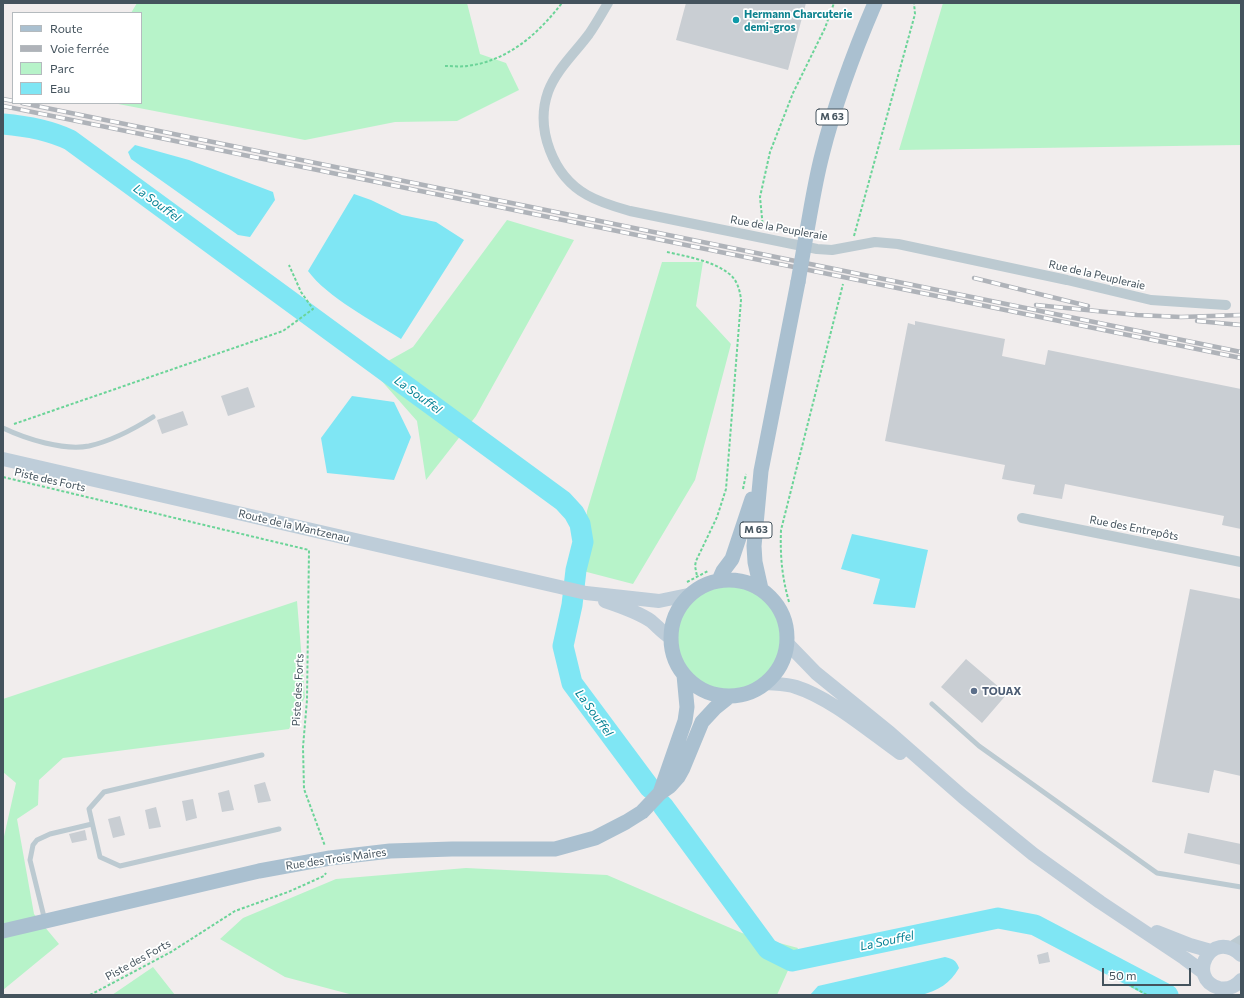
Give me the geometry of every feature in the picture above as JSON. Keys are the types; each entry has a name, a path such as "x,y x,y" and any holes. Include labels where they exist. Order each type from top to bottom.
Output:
{"main road":[{"name":"M 63","path":"761,589 755,562 754,546 761,471 798,282 814,188 831,122 848,71 875,3"},
{"name":"Route de la Wantzenau","path":"3,459 586,594 637,614 652,622 670,638"},
{"name":"M 63","path":"716,574 723,571 732,559 761,471"},
{"path":"716,574 748,582 761,589 771,597 779,607 784,618 788,643 781,666 766,684 749,693 730,696 717,695 705,691 693,684 684,675 674,657 670,638 672,622 687,589 702,585 716,574"},
{"name":"Route de la Wantzenau","path":"586,594 659,600 687,589"},
{"path":"788,643 816,673 890,733 963,797 1038,858 1100,902 1184,958 1203,972 1212,986 1220,989 1228,989 1239,984"},
{"name":"Rue des Trois Maires","path":"660,793 685,721 687,706 684,675"},
{"path":"766,684 795,686 818,696 963,797"},
{"name":"Rue des Trois Maires","path":"3,931 259,871 330,858 398,850 555,849 595,838 642,812 660,793 670,786 684,768 702,722 715,708 730,696"},
{"path":"1132,923 1190,945 1211,951"},
{"path":"1203,972 1204,961 1211,951 1223,946 1237,947"}],"street":[{"name":"Rue de la Peupleraie","path":"608,3 589,33 555,78 548,92 545,105 544,122 546,140 552,155 573,185 586,195 601,203 630,211 823,250 832,250 875,242 898,244 1060,278 1152,300 1226,305"},
{"name":"Rue des Entrepôts","path":"1022,518 1241,562"}],"lane":[{"path":"3,428 20,436 61,446 88,446 116,436 153,417"},
{"path":"932,704 979,746 1157,873 1241,888"},
{"path":"262,755 104,792 88,809 100,857 120,866 279,829"},
{"path":"45,922 30,860 33,845 37,840 50,834 92,824"}],"path":[{"path":"445,66 466,66 481,63 515,49 540,30 562,3"},
{"path":"764,239 760,197 770,152 793,92 825,28 834,3"},
{"path":"851,246 915,14 914,3"},
{"path":"666,252 694,258 728,273 736,281 740,290 741,300 726,489 717,518 696,561 695,566 697,576"},
{"path":"10,425 283,331 313,309 301,292 289,264"},
{"path":"789,602 784,585 780,556 781,530 842,284"},
{"name":"Piste des Forts","path":"3,477 309,550 307,700 303,748 304,788 330,858 328,869 324,876 288,892 235,911 171,952 90,995"},
{"path":"687,589 697,576 716,574"},
{"path":"1131,986 1147,995"}],"green space":[{"path":"137,3 467,3 480,54 506,63 519,90 457,121 395,122 305,140 118,104 142,104 142,12 132,12"},
{"path":"943,3 1241,3 1241,145 899,150"},
{"path":"507,220 574,240 476,416 426,480 417,421 372,370 413,347"},
{"path":"662,262 703,262 696,306 731,344 695,480 633,584 583,571 587,511"},
{"path":"729,586 749,590 766,601 777,618 781,638 777,658 766,675 749,686 729,690 709,686 692,675 681,658 677,638 681,618 692,601 709,590"},
{"path":"297,601 305,697 289,729 63,758 39,780 38,805 17,819 34,914 59,944 3,990 3,841 16,783 3,772 3,699"},
{"path":"466,868 607,875 742,933 798,948 777,995 353,995 285,977 220,939 243,918 336,879"},
{"path":"153,967 175,995 112,995"}],"water":[{"path":"135,145 189,160 273,192 275,200 250,237 238,235 131,159 128,152"},
{"path":"354,194 371,200 402,215 436,222 464,240 401,339 338,299 316,281 308,271"},
{"path":"352,396 394,402 411,437 394,480 327,473 321,438"},
{"path":"852,534 928,550 915,608 873,604 880,579 841,569"},
{"path":"945,957 954,960 959,968 952,978 943,986 922,995 810,995 818,986"}],"building":[{"path":"686,3 806,3 788,70 676,40"},
{"path":"915,321 1005,339 1002,356 1045,365 1048,350 1241,389 1241,529 1222,525 1224,516 1065,484 1062,499 1033,494 1035,485 1002,479 1005,465 885,441 908,323 915,325"},
{"path":"248,387 255,407 228,416 221,396"},
{"path":"183,411 188,425 162,434 157,420"},
{"path":"1190,589 1241,599 1241,776 1214,770 1209,793 1152,782"},
{"name":"TOUAX","path":"966,659 1007,694 982,723 941,687"},
{"path":"265,782 271,801 258,803 254,785"},
{"path":"229,790 234,810 222,812 218,793"},
{"path":"193,799 197,818 186,821 182,801"},
{"path":"156,807 161,827 149,829 145,810"},
{"path":"120,816 125,835 113,838 108,819"},
{"path":"85,830 87,840 72,843 69,834"},
{"path":"1188,833 1241,844 1241,865 1184,853"},
{"path":"1048,952 1050,962 1039,964 1037,955"}],"waterway":[{"name":"La Souffel","path":"3,124 38,129 70,140 563,501 574,513 580,524 583,542 576,570 572,605 563,646 572,683 650,788"},
{"name":"La Souffel","path":"663,806 768,949 792,961 998,918 1035,925 1168,995"}],"railway":[{"path":"3,99 12,101"},
{"path":"27,104 1241,352"},
{"path":"3,106 1241,358"},
{"path":"974,278 1088,306"},
{"path":"1036,305 1137,315 1181,317 1241,315"},
{"path":"1197,321 1241,325"}],"place":[{"name":"Hermann Charcuterie demi-gros","path":"736,20"},
{"name":"TOUAX","path":"974,691"}]}
